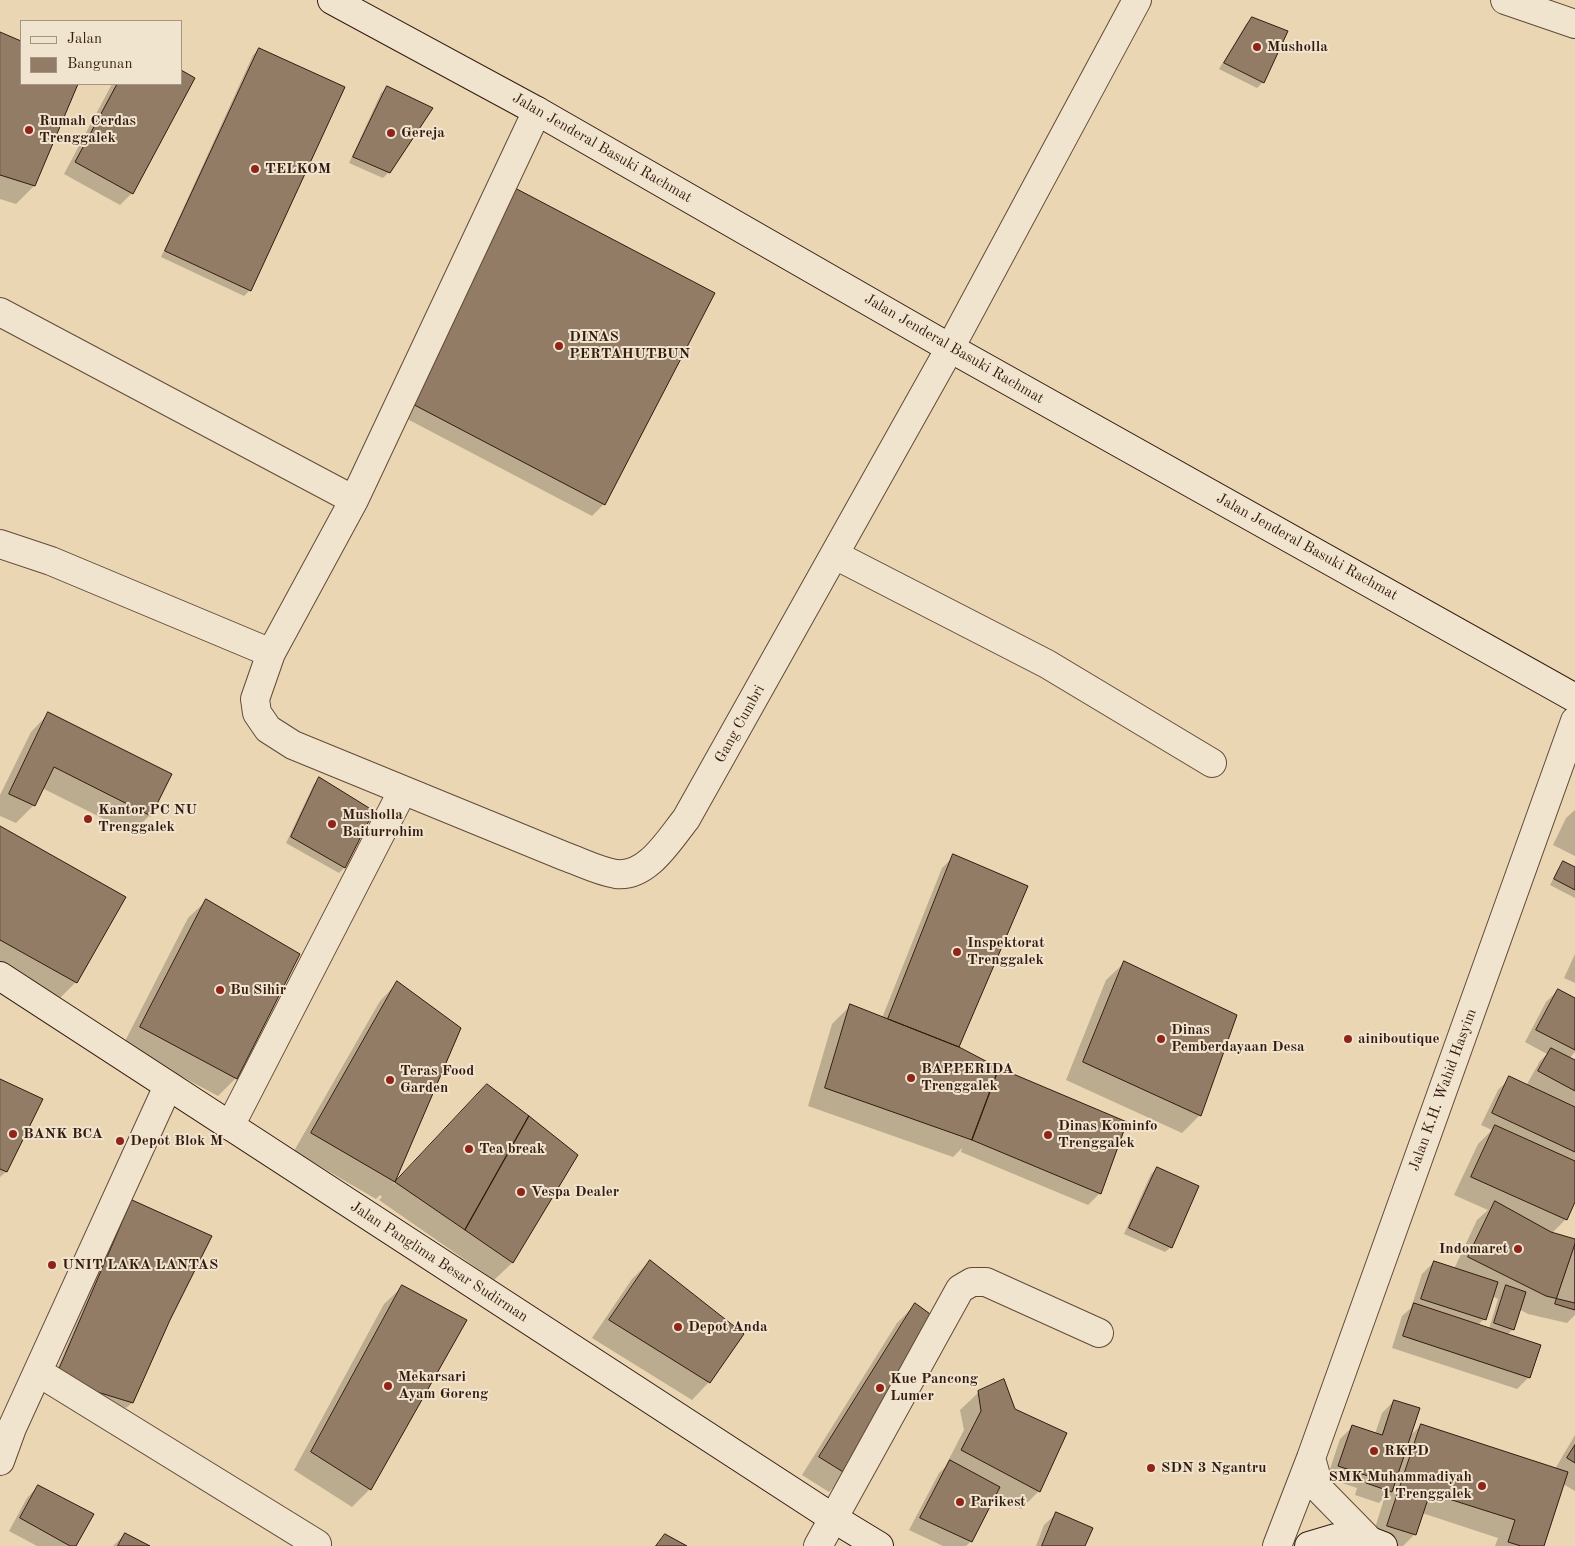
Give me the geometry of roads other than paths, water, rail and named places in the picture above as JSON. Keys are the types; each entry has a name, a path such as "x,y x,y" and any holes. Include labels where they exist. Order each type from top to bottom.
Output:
{"street":[{"name":"Jalan Jenderal Basuki Rachmat","path":"332,0 537,111 950,348 1575,698"},
{"name":"Gang Cumbri","path":"537,111 354,500 270,652 255,699 257,713 268,729 293,745 605,871 618,874 634,872 647,864 686,819 950,348 1137,0"},
{"path":"1505,0 1575,24"},
{"path":"0,312 354,500"},
{"path":"0,544 51,561 270,652"},
{"path":"835,555 1047,664 1212,763"},
{"name":"Jalan K.H. Wahid Hasyim","path":"1277,1546 1311,1458 1575,721"},
{"path":"230,1126 404,790"},
{"name":"Jalan Panglima Besar Sudirman","path":"0,976 833,1518 879,1546"},
{"path":"0,1461 12,1428 168,1086"},
{"path":"818,1546 960,1290 972,1282 986,1282 1099,1333"},
{"path":"38,1372 317,1544"},
{"path":"1311,1458 1320,1490 1377,1544"},
{"path":"1309,1546 1336,1538 1377,1544"}],"place":[{"name":"Musholla","path":"1257,47"},
{"name":"Rumah Cerdas Trenggalek","path":"29,130"},
{"name":"Gereja","path":"391,133"},
{"name":"TELKOM","path":"255,169"},
{"name":"DINAS PERTAHUTBUN","path":"559,346"},
{"name":"Kantor PC NU Trenggalek","path":"88,819"},
{"name":"Musholla Baiturrohim","path":"332,824"},
{"name":"Inspektorat Trenggalek","path":"957,952"},
{"name":"Bu Sihir","path":"220,990"},
{"name":"Dinas Pemberdayaan Desa","path":"1161,1039"},
{"name":"ainiboutique","path":"1348,1039"},
{"name":"BAPPERIDA Trenggalek","path":"911,1078"},
{"name":"Teras Food Garden","path":"390,1080"},
{"name":"BANK BCA","path":"13,1134"},
{"name":"Dinas Kominfo Trenggalek","path":"1048,1135"},
{"name":"Depot Blok M","path":"120,1141"},
{"name":"Tea break","path":"469,1149"},
{"name":"Vespa Dealer","path":"521,1192"},
{"name":"Indomaret","path":"1518,1249"},
{"name":"UNIT LAKA LANTAS","path":"52,1265"},
{"name":"Depot Anda","path":"678,1327"},
{"name":"Mekarsari Ayam Goreng","path":"388,1386"},
{"name":"Kue Pancong Lumer","path":"880,1388"},
{"name":"RKPD","path":"1374,1451"},
{"name":"SDN 3 Ngantru","path":"1151,1468"},
{"name":"SMK Muhammadiyah 1 Trenggalek","path":"1482,1486"},
{"name":"Parikest","path":"960,1502"}]}
